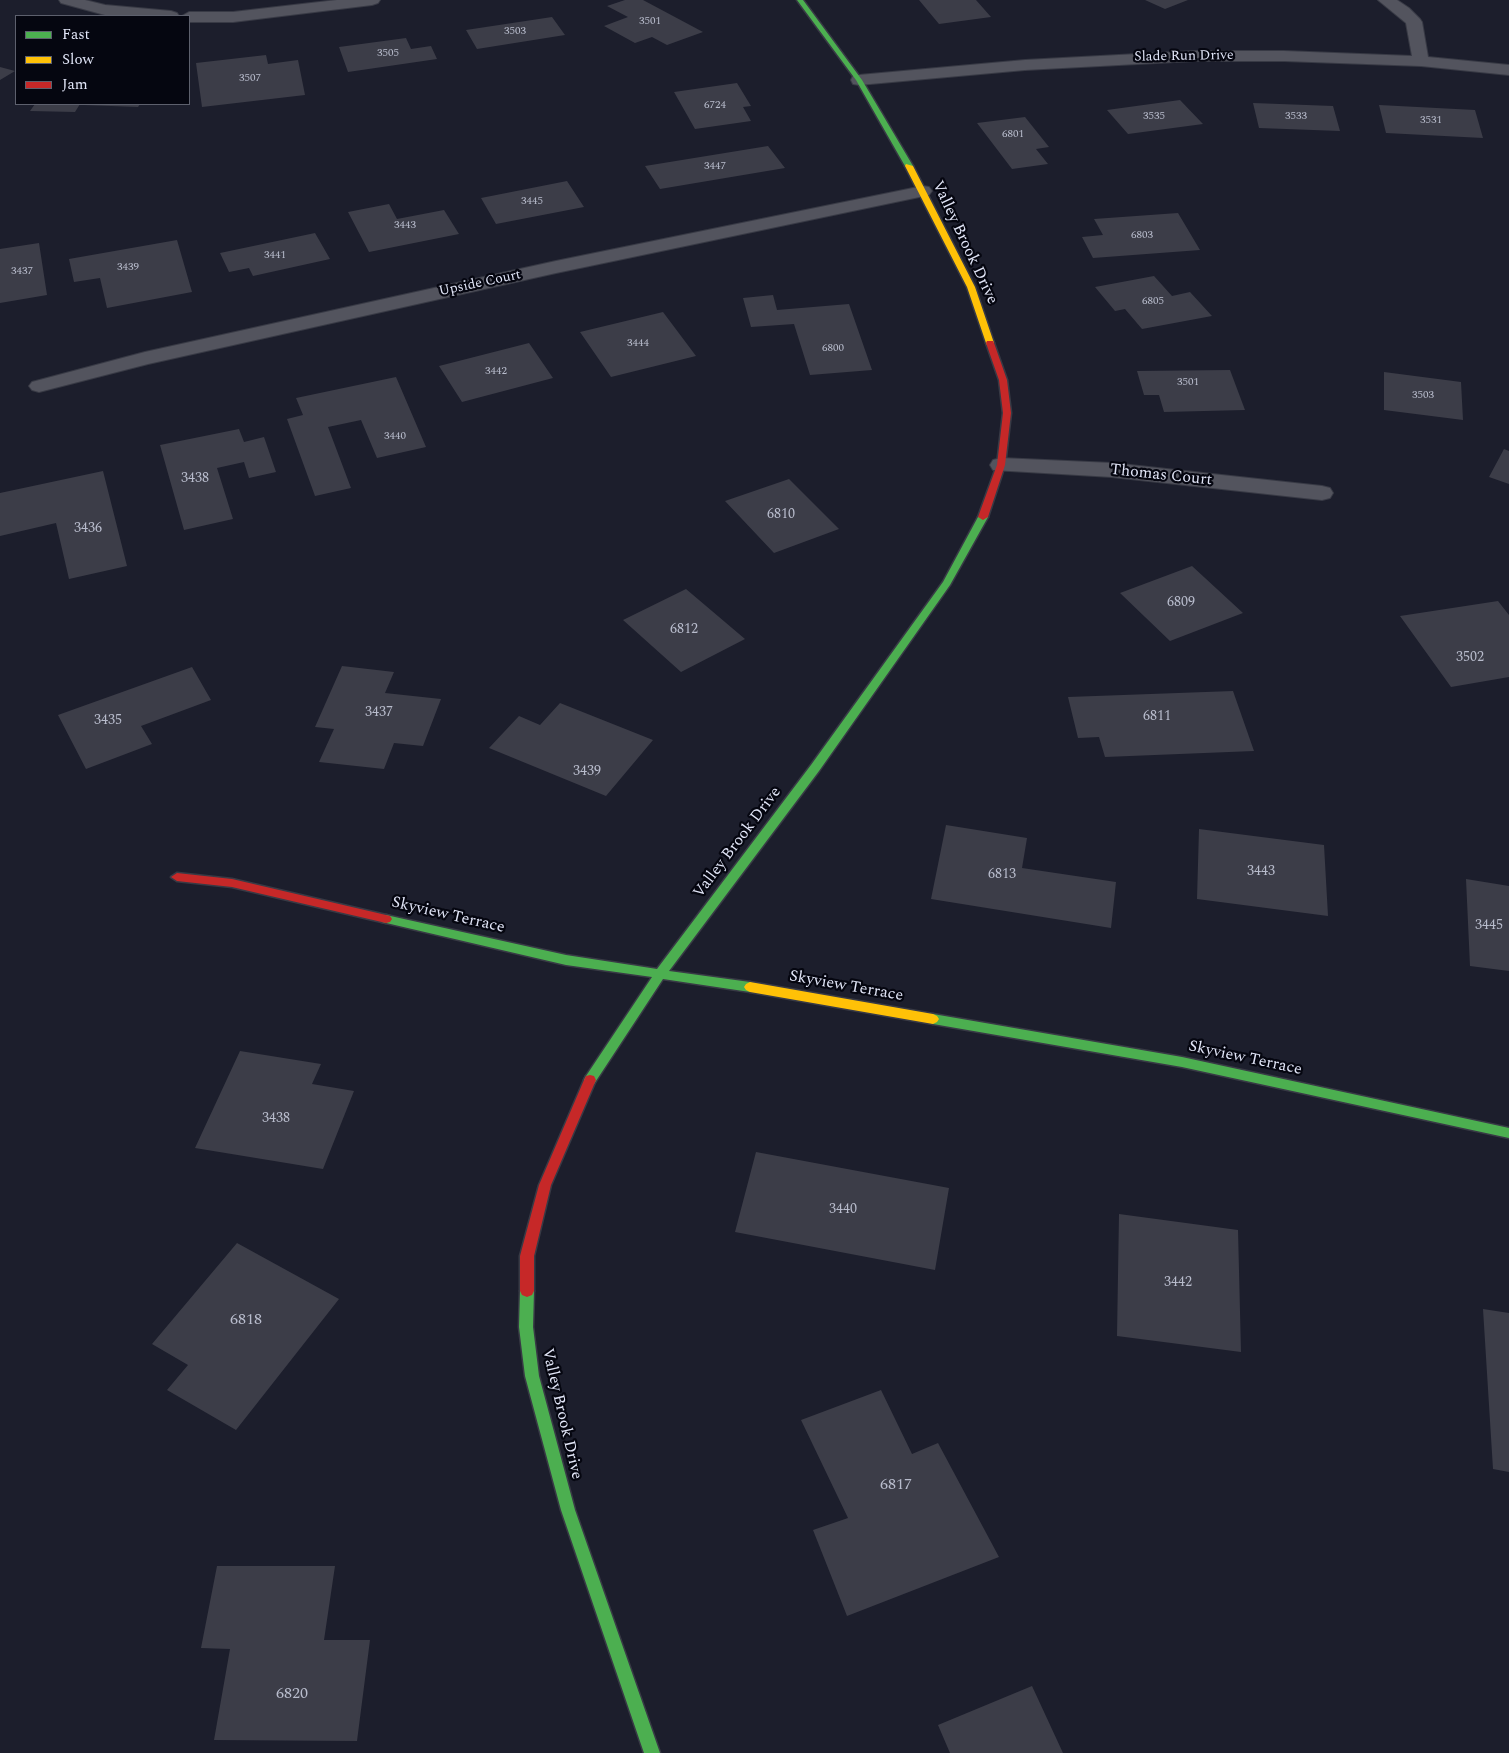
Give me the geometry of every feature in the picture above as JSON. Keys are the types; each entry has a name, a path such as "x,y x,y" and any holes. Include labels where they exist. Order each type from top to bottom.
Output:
{"street":[{"path":"67,0 114,11 160,15"},
{"path":"190,17 283,12 372,0"},
{"name":"Valley Brook Drive","path":"652,1753 568,1510 532,1376 526,1327 527,1256 545,1185 590,1079 660,974 815,768 947,583 985,512 1001,465 1007,413 1003,380 971,288 923,191 859,80 800,0"},
{"path":"1386,0 1403,11 1414,22 1421,61"},
{"name":"Slade Run Drive","path":"859,80 1025,65 1174,57 1284,56 1421,61 1509,70"},
{"name":"Upside Court","path":"39,386 146,358 498,280 923,191"},
{"name":"Thomas Court","path":"1001,465 1112,470 1322,493"},
{"name":"Skyview Terrace","path":"177,877 232,883 566,960 744,986 1182,1062 1509,1133"}],"building":[{"path":"625,0 643,0 703,32 667,45 652,37 635,43 604,26 628,17 607,6"},
{"path":"919,0 976,0 991,17 939,24"},
{"path":"1145,0 1188,0 1165,9"},
{"path":"552,17 565,35 477,49 466,30"},
{"path":"406,38 411,49 431,46 437,59 348,72 339,47"},
{"path":"266,55 268,64 298,60 305,95 202,107 196,63"},
{"path":"0,67 15,71 0,80"},
{"path":"737,83 751,106 743,107 751,121 695,129 674,92"},
{"path":"1180,100 1203,124 1128,134 1107,110"},
{"path":"1253,103 1333,106 1340,131 1259,128"},
{"path":"34,105 79,105 75,112 30,111"},
{"path":"84,105 139,105 138,107"},
{"path":"1379,105 1475,110 1483,138 1386,133"},
{"path":"1025,117 1049,147 1036,149 1048,164 1012,169 977,123"},
{"path":"768,146 785,168 660,189 645,166"},
{"path":"567,181 584,207 496,224 481,198"},
{"path":"389,204 397,219 444,210 459,234 369,252 348,212"},
{"path":"1178,213 1200,250 1093,258 1082,237 1103,235 1094,219"},
{"path":"315,233 330,259 253,276 249,268 229,272 220,253"},
{"path":"177,240 192,292 107,308 100,278 74,282 69,259"},
{"path":"39,243 47,295 0,303 0,249"},
{"path":"1154,276 1172,296 1190,292 1212,316 1142,329 1125,309 1115,311 1095,287"},
{"path":"773,295 777,310 849,304 872,370 810,375 794,324 751,327 743,298"},
{"path":"663,312 696,356 611,377 580,332"},
{"path":"529,343 553,378 462,402 439,366"},
{"path":"1230,370 1245,410 1164,412 1159,395 1144,395 1137,371"},
{"path":"1384,372 1461,382 1463,420 1384,410"},
{"path":"396,377 426,447 377,458 361,420 328,427 351,488 315,496 287,419 303,415 296,398"},
{"path":"239,429 244,442 264,437 276,472 249,478 244,462 217,468 233,519 184,530 160,445"},
{"path":"1504,449 1509,451 1509,484 1489,477"},
{"path":"103,471 127,566 69,579 56,523 0,536 0,493"},
{"path":"789,479 839,529 774,553 725,501"},
{"path":"1192,566 1243,613 1170,641 1120,593"},
{"path":"686,589 745,639 681,672 623,620"},
{"path":"1498,601 1509,615 1509,677 1451,687 1400,616"},
{"path":"342,666 394,672 385,693 441,699 423,746 394,743 384,769 319,762 334,729 315,727"},
{"path":"192,667 211,700 141,726 152,744 86,769 58,715"},
{"path":"1233,691 1254,751 1105,757 1099,737 1078,738 1068,697"},
{"path":"560,703 653,740 606,796 489,748 519,716 540,725"},
{"path":"946,825 1027,838 1022,868 1116,882 1111,928 931,899"},
{"path":"1199,829 1324,845 1328,916 1197,899"},
{"path":"1466,879 1509,886 1509,971 1470,966"},
{"path":"240,1051 321,1064 312,1084 354,1091 323,1169 195,1148"},
{"path":"756,1152 949,1188 935,1270 735,1232"},
{"path":"1119,1214 1238,1230 1241,1352 1117,1336"},
{"path":"237,1243 339,1299 236,1430 167,1390 188,1365 152,1344"},
{"path":"1483,1309 1509,1313 1509,1472 1493,1469"},
{"path":"881,1390 912,1454 938,1443 999,1557 847,1616 813,1530 848,1518 801,1420"},
{"path":"217,1566 335,1566 324,1640 370,1640 357,1741 214,1740 230,1649 201,1648"},
{"path":"1032,1686 1063,1753 950,1753 938,1725"}],"traffic: fast":[{"path":"800,0 859,80 909,166"},
{"path":"590,1080 660,974 815,768 947,583 983,517"},
{"path":"386,919 566,960 750,987"},
{"path":"933,1019 1182,1062 1509,1133"},
{"path":"527,1291 526,1327 532,1376 568,1510 652,1753"}],"traffic: slow":[{"path":"909,166 971,287 990,343"},
{"path":"750,987 933,1019"}],"traffic: jam":[{"path":"983,517 1001,465 1007,413 1003,380 990,343"},
{"path":"177,877 232,883 386,919"},
{"path":"527,1291 527,1256 545,1185 590,1080"}]}
